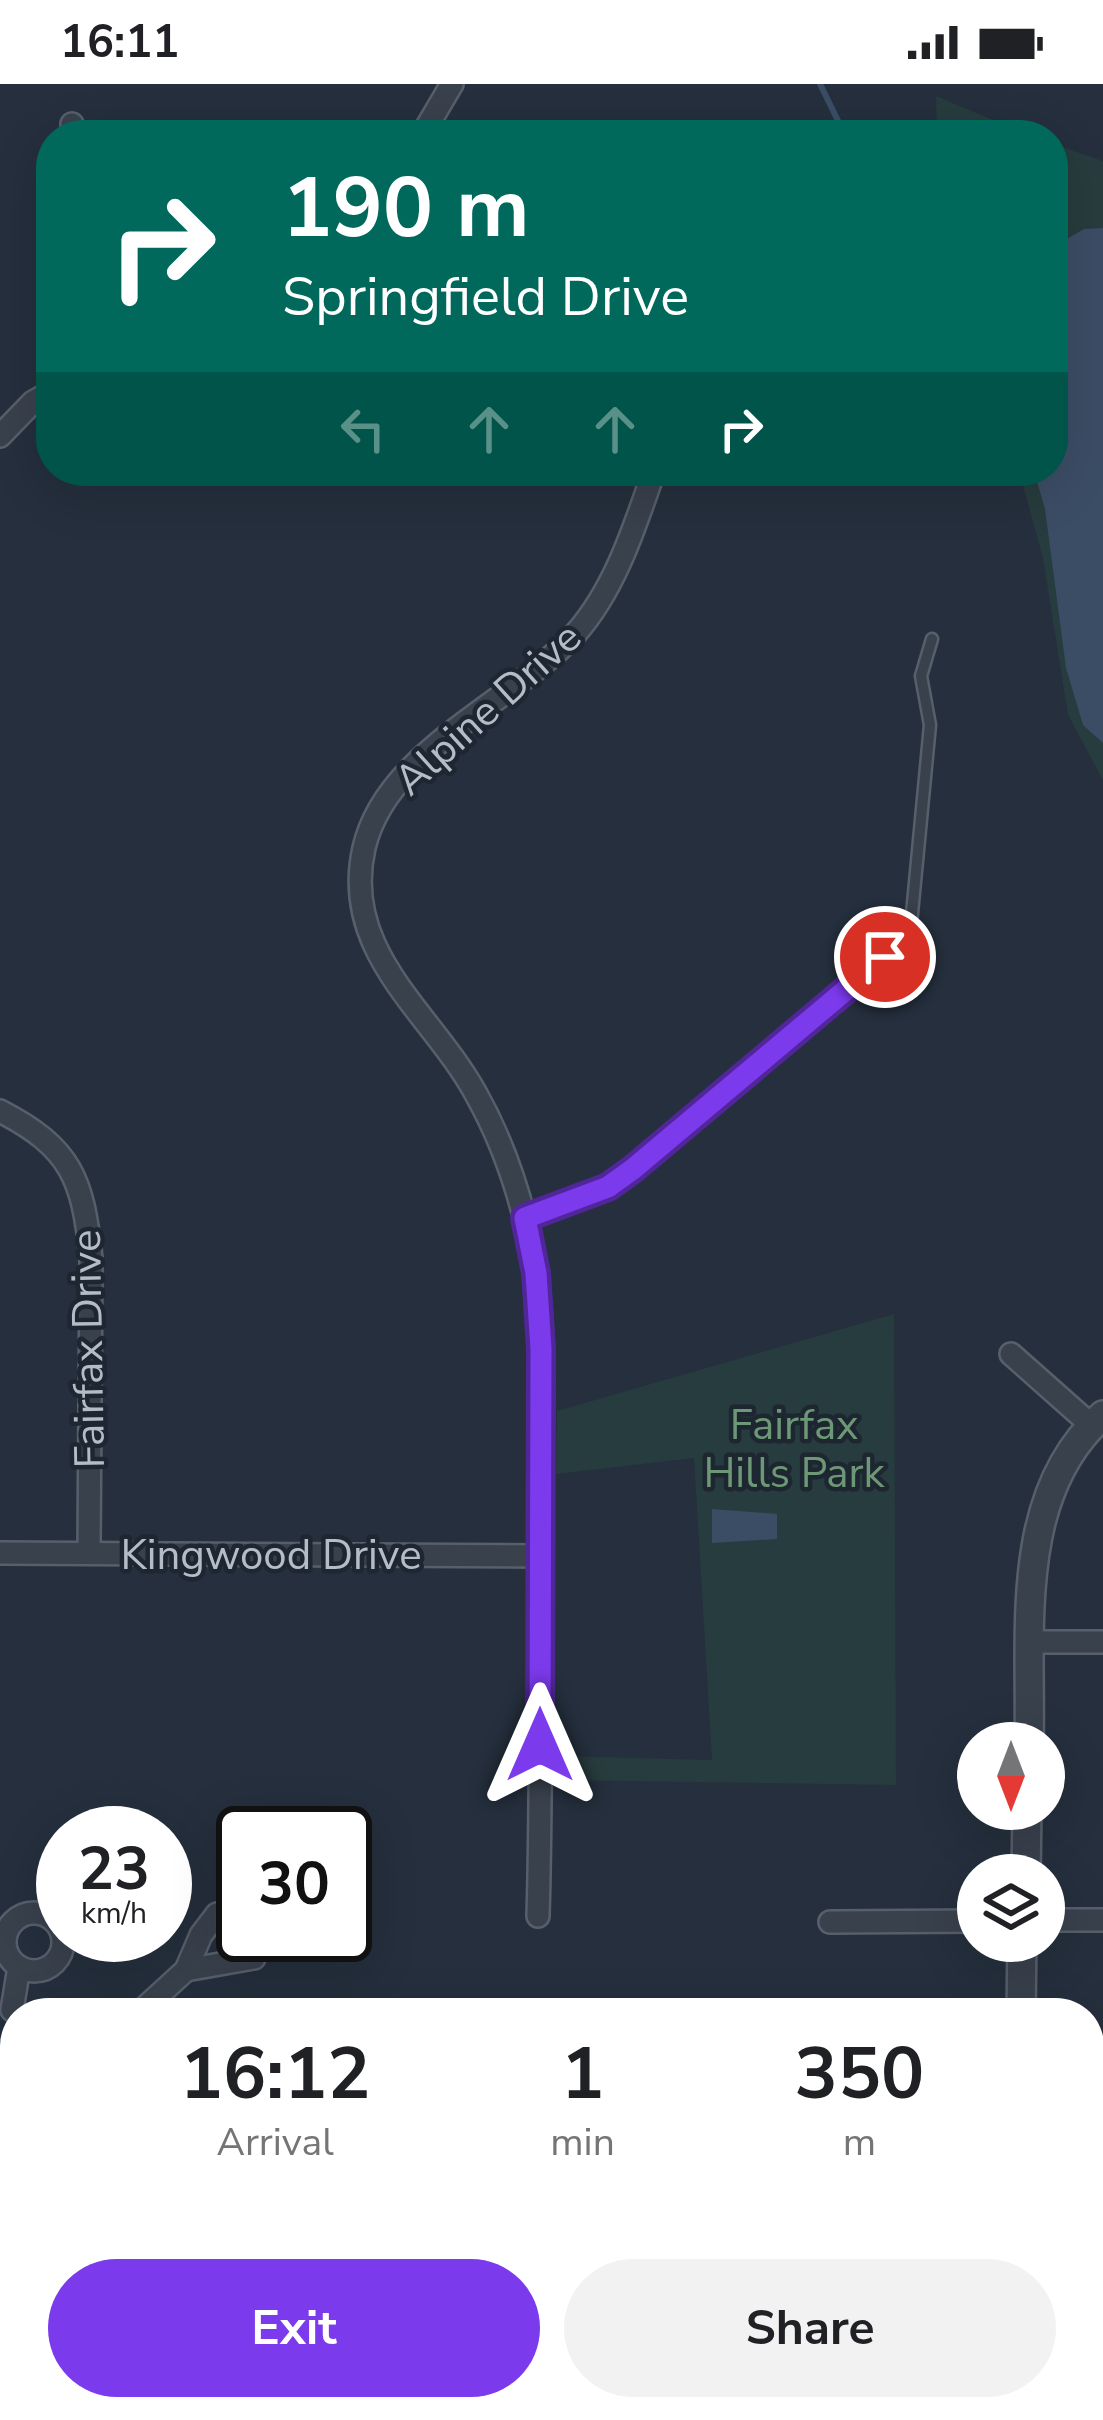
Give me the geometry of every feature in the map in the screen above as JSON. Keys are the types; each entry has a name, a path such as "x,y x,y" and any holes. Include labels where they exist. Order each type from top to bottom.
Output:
{"street":[{"path":"437,120 452,84"},
{"path":"0,436 36,400"},
{"name":"Alpine Drive","path":"538,1916 542,1556 541,1333 536,1273 505,1153 475,1091 375,952 361,896 362,856 376,813 400,778 534,673 594,611 648,486"},
{"path":"525,1218 608,1187 885,957 909,945"},
{"name":"Fairfax Drive","path":"0,1111 62,1151 86,1211 91,1258 89,1552"},
{"path":"1012,1354 1097,1420 1058,1478 1041,1515 1032,1565 1029,1722"},
{"name":"Kingwood Drive","path":"0,1553 542,1556"},
{"path":"1031,1642 1103,1642"},
{"path":"36,1912 11,1923 4,1942 7,1953 20,1967 38,1971 56,1962"},
{"path":"155,1998 186,1970 216,1915"},
{"path":"1065,1920 1103,1920"},
{"path":"830,1922 957,1921"},
{"path":"186,1970 231,1962"},
{"path":"1021,1998 1022,1962"},
{"path":"12,1998 20,1967"}],"lane":[{"path":"909,945 930,725 921,676 932,639"}],"green space":[{"path":"936,96 993,120 937,120"},
{"path":"1068,149 1103,161 1103,780 1068,715 1043,558 1023,486 1068,486"},
{"name":"Fairfax Hills Park","path":"894,1314 896,1785 556,1780 556,1756 712,1760 694,1458 556,1474 557,1411"}],"water":[{"path":"1103,228 1103,743 1083,725 1066,668 1038,486 1068,486 1068,238 1084,229"},
{"path":"712,1509 777,1514 777,1539 712,1543"}],"waterway":[{"path":"820,84 838,120"}],"route":[{"path":"540,1745 541,1349 536,1273 525,1218 608,1187 633,1169 885,957"}]}
